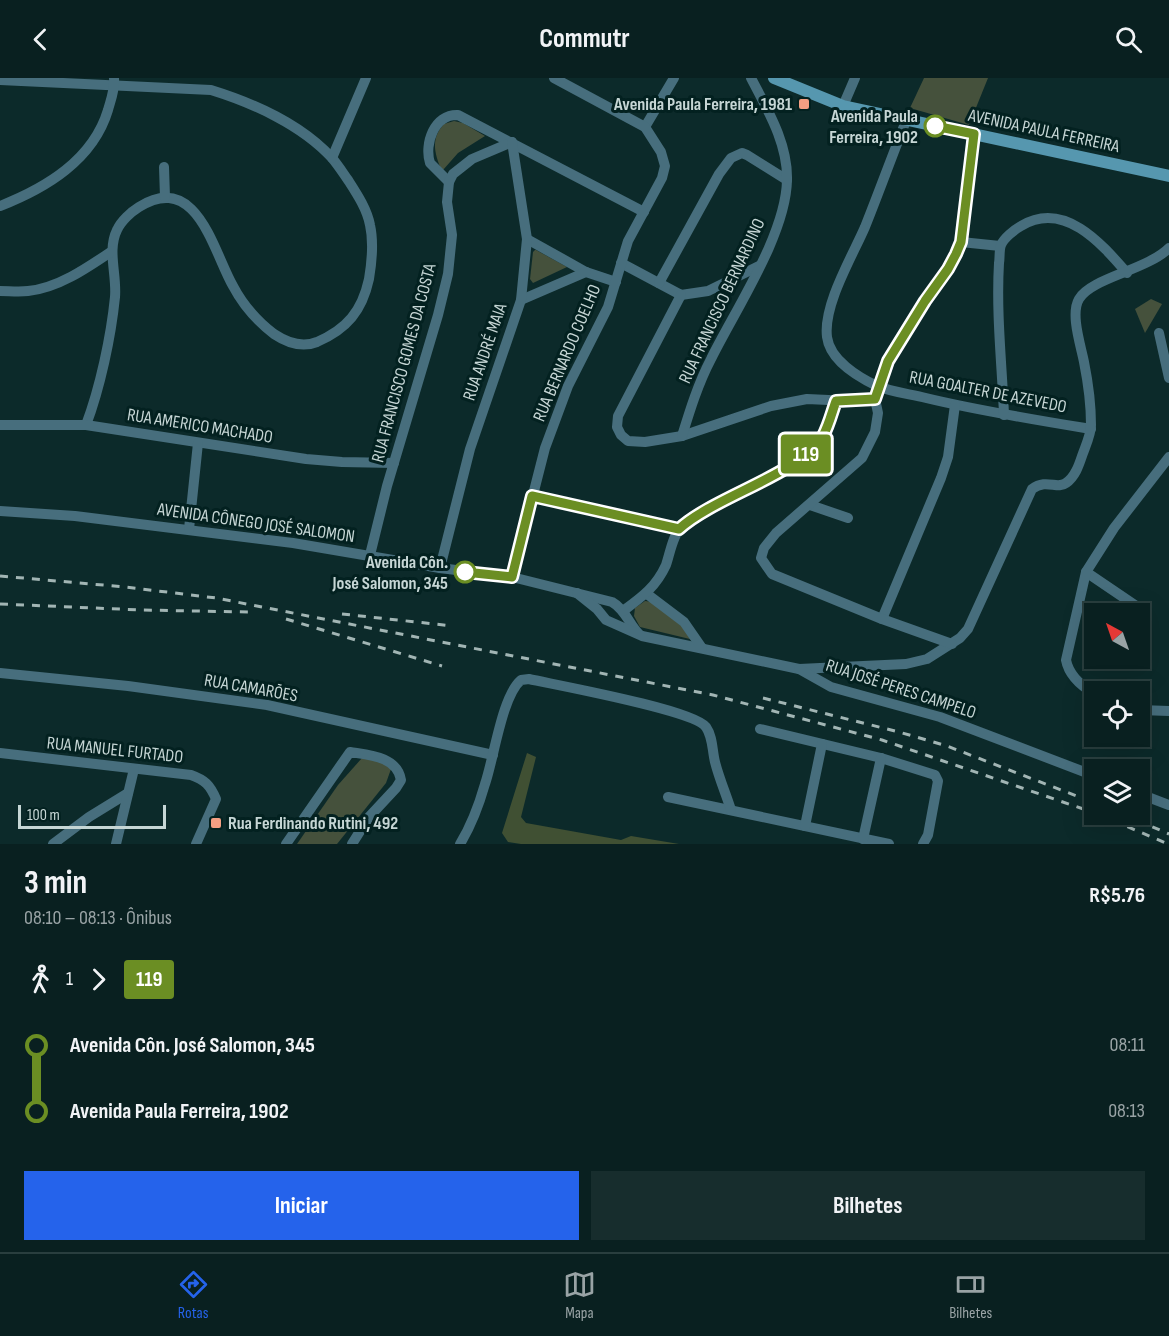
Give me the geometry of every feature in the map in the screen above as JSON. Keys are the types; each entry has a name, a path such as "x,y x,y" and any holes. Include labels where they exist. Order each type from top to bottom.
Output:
{"main road":[{"name":"AVENIDA PAULA FERREIRA","path":"774,78 843,106 1169,176"}],"street":[{"path":"332,158 366,78"},
{"path":"554,78 645,127 674,78"},
{"name":"RUA FRANCISCO BERNARDINO","path":"682,436 693,401 710,361 760,266 782,213 787,180 784,151 774,124 751,78"},
{"path":"843,106 855,78"},
{"path":"0,80 114,83 210,90 242,100 273,114 332,158 358,196 370,225 373,258 366,292 352,320 339,331 314,343 297,344 281,338 265,327 246,306 232,285 200,218 187,205 165,197 138,207 116,230 112,251 115,296 99,382 86,425"},
{"path":"0,206 44,187 68,169 90,146 103,125 114,83"},
{"path":"512,142 472,159 453,174 449,182 430,163 427,154 433,132 439,123 447,117 458,115 512,142 644,212"},
{"name":"RUA GOALTER DE AZEVEDO","path":"906,121 864,228 838,286 827,322 830,350 856,373 878,386 1004,415 1091,429"},
{"name":"RUA BERNARDO COELHO","path":"512,577 544,448 568,386 608,307 628,241 662,178 664,166 661,152 645,127"},
{"path":"952,644 882,619 772,574 761,558 764,548 776,533 862,458 875,432 878,413 875,399 888,361 948,269 961,242 974,134"},
{"name":"RUA ANDRÉ MAIA","path":"440,568 470,449 521,300 527,239 512,142"},
{"path":"658,283 719,174 731,158 742,153 747,154 787,180"},
{"path":"164,166 165,197"},
{"name":"RUA FRANCISCO GOMES DA COSTA","path":"370,555 448,273 452,235 447,202 449,182"},
{"path":"1004,415 998,278 1000,246 1015,230 1030,220 1043,217 1058,219 1075,225 1091,236 1127,273"},
{"path":"527,239 586,272 616,282"},
{"path":"961,242 1000,246"},
{"path":"642,636 615,603 607,600 600,604 597,609 602,617 642,636 799,669 906,664 927,659 952,644 968,629 1032,489 1038,484 1066,484 1076,472 1091,429 1084,363 1076,325 1078,300 1084,292 1161,256 1169,248"},
{"path":"0,291 28,291 52,285 112,251"},
{"path":"621,263 681,295 708,291 760,266"},
{"path":"521,300 586,272"},
{"path":"681,295 618,416 617,427 628,441 645,442 682,436 771,406 807,399 836,401 875,399"},
{"path":"1159,333 1169,378"},
{"path":"614,623 622,620 624,612 656,584 679,529 705,509 791,465 808,453 822,436 836,401"},
{"path":"882,619 941,478 948,457 955,405"},
{"name":"RUA AMERICO MACHADO","path":"0,425 86,425 306,459 394,463"},
{"path":"189,529 198,443"},
{"path":"1084,686 1074,678 1065,660 1086,572 1114,528 1169,457"},
{"path":"532,496 679,529"},
{"path":"810,505 848,518"},
{"name":"AVENIDA CÔNEGO JOSÉ SALOMON","path":"0,511 75,516 189,529 370,555 440,568 512,577 607,600"},
{"path":"1086,572 1132,603"},
{"name":"AVENIDA CÔNEGO JOSÉ SALOMON","path":"577,592 597,609"},
{"path":"647,594 684,622 702,648"},
{"name":"RUA JOSÉ PERES CAMPELO","path":"799,669 831,687 940,717 1084,772"},
{"name":"RUA CAMARÕES","path":"0,673 128,686 267,705 493,755"},
{"path":"460,844 468,830 482,793 510,693 521,680 529,679 638,703 701,721 711,739 715,763 731,810"},
{"path":"1150,710 1169,711"},
{"path":"760,729 881,759 931,773 937,777 928,835 923,844"},
{"path":"805,826 822,744"},
{"path":"286,844 350,752 382,758 396,768 400,780 396,788 369,818 352,844"},
{"name":"RUA MANUEL FURTADO","path":"0,753 191,775 210,785 216,799 196,844"},
{"path":"863,839 881,759"},
{"path":"116,844 134,769"},
{"path":"53,844 89,817 128,794"},
{"path":"668,797 889,844"},
{"path":"1150,798 1169,805"}],"green space":[{"path":"924,78 988,78 969,125 910,108"},
{"path":"454,121 463,123 485,136 458,153 443,170 437,157 435,140 444,124"},
{"path":"535,250 567,267 533,283 530,279"},
{"path":"1151,299 1162,304 1145,333 1135,309"},
{"path":"645,601 666,610 694,640 640,627 634,616 635,608"},
{"path":"527,753 536,757 521,817 526,823 621,840 631,836 679,844 521,844 508,842 502,833"},
{"path":"362,758 380,761 391,769 386,783 337,844 297,844 338,785"}],"railway":[{"path":"0,576 216,598 713,695 882,740 1084,809"},
{"path":"0,604 249,612"},
{"path":"342,614 453,626"},
{"path":"286,619 442,666"},
{"path":"763,698 947,746 1084,799"},
{"path":"1124,825 1168,844"},
{"path":"1148,825 1169,834"}],"bus line":[{"name":"119","path":"465,572 512,577 532,496 679,529 705,509 791,465 808,453 822,436 836,401 875,399 888,361 948,269 961,242 974,134 935,126"}],"place":[{"name":"Avenida Paula Ferreira, 1981","path":"804,104"},
{"name":"Avenida Paula Ferreira, 1902","path":"935,126"},
{"name":"Avenida Côn. José Salomon, 345","path":"465,572"},
{"name":"Rua Ferdinando Rutini, 492","path":"216,823"}]}
